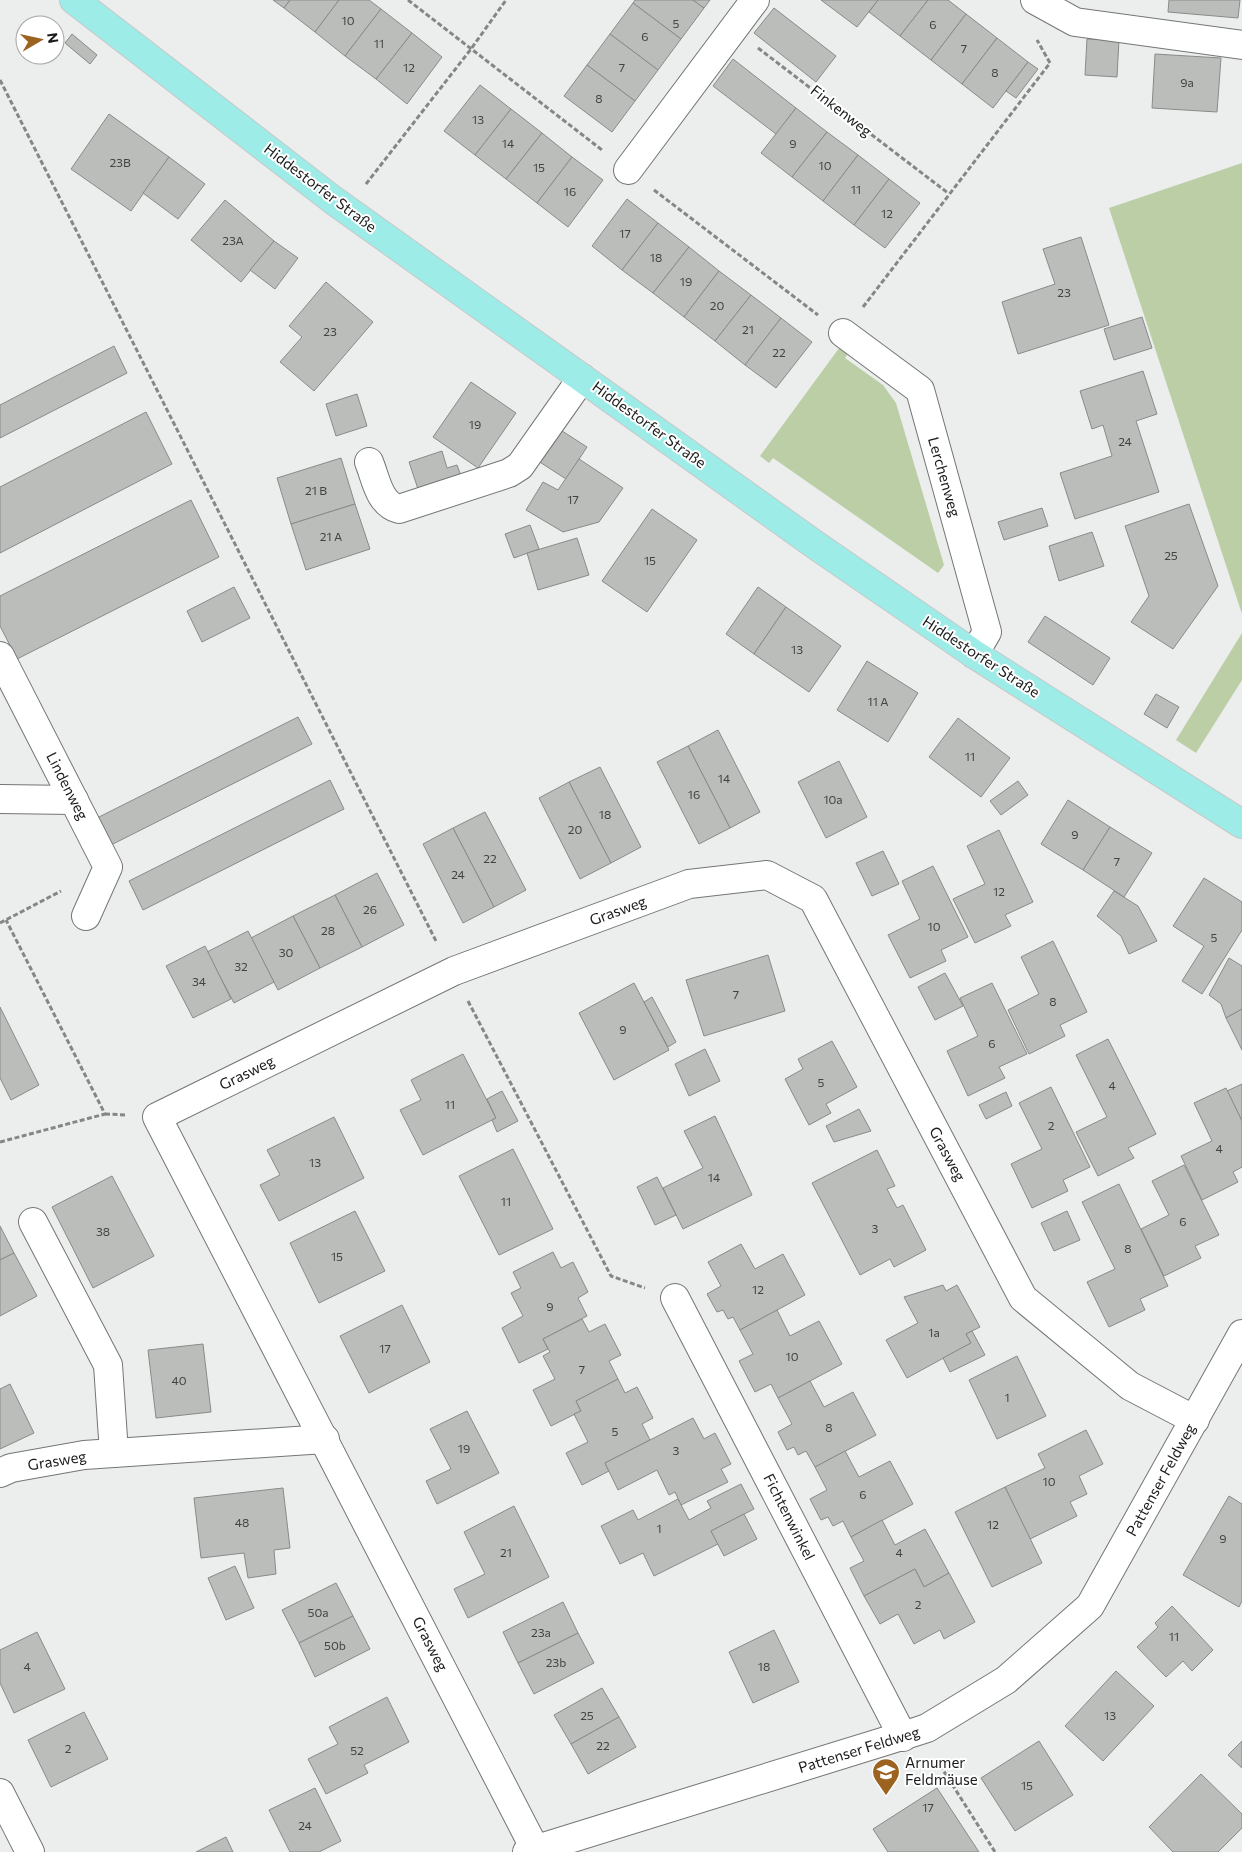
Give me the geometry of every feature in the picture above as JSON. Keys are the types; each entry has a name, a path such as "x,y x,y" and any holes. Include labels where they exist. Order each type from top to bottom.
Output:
{"main road":[{"name":"Hiddestorfer Straße","path":"74,0 333,200 814,544 974,654 1242,824"}],"street":[{"path":"628,170 755,0"},
{"path":"1035,0 1075,22 1242,45"},
{"name":"Lerchenweg","path":"843,333 920,390 987,632 974,654"},
{"path":"369,462 382,496 388,504 399,509 509,473 520,466 582,378"},
{"name":"Lindenweg","path":"0,656 108,867"},
{"path":"0,799 74,800"},
{"path":"86,916 108,867"},
{"name":"Grasweg","path":"531,1851 325,1439 157,1117 454,971 689,884 767,874 813,899 1023,1298 1130,1386 1194,1420"},
{"path":"34,1222 108,1365 114,1453"},
{"name":"Fichtenwinkel","path":"675,1298 910,1734"},
{"name":"Pattenser Feldweg","path":"531,1851 927,1728 1006,1680 1090,1606 1242,1334"},
{"name":"Grasweg","path":"0,1473 11,1468 84,1455 325,1439"},
{"path":"0,1793 30,1852"}],"path":[{"path":"363,188 506,0"},
{"name":"Finkenweg","path":"733,29 948,193"},
{"path":"843,333 948,193 1050,63 1037,39"},
{"path":"0,80 437,942 454,971 611,1276 675,1298"},
{"path":"0,923 108,867"},
{"path":"0,1142 105,1114 6,920"},
{"path":"910,1734 995,1852"}],"green space":[{"path":"1242,163 1242,614 1109,208"},
{"path":"845,340 853,346 845,358 883,385 896,403 944,565 938,573 773,458 769,463 760,456"},
{"path":"1242,633 1242,680 1196,753 1176,740"}],"building":[{"path":"273,0 290,0 284,8"},
{"path":"290,0 339,0 315,32 284,8"},
{"path":"339,0 369,0 381,9 345,56 315,32"},
{"path":"635,0 693,0 704,8 681,39 633,3"},
{"path":"693,0 710,0 704,8"},
{"path":"821,0 878,0 857,27"},
{"path":"878,0 928,0 900,36 869,12"},
{"path":"928,0 948,0 966,14 931,60 900,36"},
{"path":"1169,0 1240,0 1238,18 1168,12"},
{"path":"633,3 681,39 658,70 610,34"},
{"path":"774,8 836,56 816,82 754,33"},
{"path":"381,9 412,33 376,79 345,56"},
{"path":"966,14 997,38 962,84 931,60"},
{"path":"412,33 442,57 407,104 376,79"},
{"path":"72,34 97,55 90,64 65,43"},
{"path":"610,34 658,70 635,101 587,65"},
{"path":"997,38 1028,62 993,108 962,84"},
{"path":"1087,39 1119,40 1117,77 1085,75"},
{"path":"1155,54 1221,58 1217,112 1152,108"},
{"path":"733,59 796,108 776,134 713,86"},
{"path":"1028,62 1038,69 1016,98 1006,91"},
{"path":"587,65 635,101 612,132 564,96"},
{"path":"480,85 511,109 475,155 444,131"},
{"path":"796,108 827,132 792,177 761,153"},
{"path":"511,109 542,133 506,179 475,155"},
{"path":"109,114 169,157 131,211 71,169"},
{"path":"827,132 858,155 823,201 792,177"},
{"path":"542,133 572,157 537,203 506,179"},
{"path":"858,155 889,179 854,225 823,201"},
{"path":"169,157 205,184 178,219 143,193"},
{"path":"572,157 603,180 568,227 537,203"},
{"path":"889,179 920,203 885,248 854,225"},
{"path":"627,199 658,223 622,270 592,246"},
{"path":"225,200 274,241 241,282 191,240"},
{"path":"658,223 689,247 653,293 622,270"},
{"path":"1081,237 1109,325 1018,354 1002,302 1055,284 1043,249"},
{"path":"274,241 298,258 275,289 250,270"},
{"path":"689,247 719,271 684,317 653,293"},
{"path":"719,271 751,295 715,341 684,317"},
{"path":"326,282 373,322 314,391 280,362 302,337 289,326"},
{"path":"751,295 781,318 745,365 715,341"},
{"path":"1142,317 1152,348 1114,360 1104,329"},
{"path":"781,318 812,342 776,388 745,365"},
{"path":"114,346 127,373 0,438 0,405"},
{"path":"1143,371 1157,414 1136,421 1159,492 1075,519 1060,473 1112,456 1103,425 1092,429 1080,391"},
{"path":"471,382 516,413 478,468 433,437"},
{"path":"357,394 367,426 336,436 326,404"},
{"path":"146,412 172,464 0,553 0,487"},
{"path":"556,427 587,447 566,479 535,459"},
{"path":"442,451 447,468 457,465 464,484 421,498 409,462"},
{"path":"341,458 355,504 291,524 277,478"},
{"path":"579,459 623,488 599,522 563,532 526,510 543,482 558,490"},
{"path":"191,500 219,557 17,659 0,626 0,596"},
{"path":"355,504 370,549 306,570 291,524"},
{"path":"1189,504 1218,586 1173,649 1131,622 1149,596 1125,526"},
{"path":"1042,508 1048,526 1004,540 998,522"},
{"path":"652,509 697,540 647,612 602,581"},
{"path":"530,525 539,549 514,558 505,534"},
{"path":"1092,532 1104,566 1059,581 1049,546"},
{"path":"577,538 589,575 538,590 527,553"},
{"path":"234,587 250,618 202,642 187,611"},
{"path":"758,587 786,607 754,654 726,634"},
{"path":"786,607 841,646 809,692 754,654"},
{"path":"1045,616 1110,658 1093,685 1028,642"},
{"path":"867,661 918,693 888,742 837,710"},
{"path":"1156,694 1179,707 1167,728 1144,714"},
{"path":"298,717 312,744 109,846 95,819"},
{"path":"958,718 1010,758 981,797 929,757"},
{"path":"718,730 760,812 730,828 688,746"},
{"path":"688,746 730,828 699,844 657,762"},
{"path":"839,761 867,817 826,838 798,782"},
{"path":"600,767 641,847 611,863 569,782"},
{"path":"330,780 344,809 143,910 129,881"},
{"path":"1018,781 1028,795 1001,815 990,801"},
{"path":"569,782 611,863 580,879 539,798"},
{"path":"1068,800 1110,827 1083,870 1041,844"},
{"path":"485,812 526,890 494,907 453,828"},
{"path":"1110,827 1152,853 1124,897 1083,870"},
{"path":"453,828 494,907 463,923 423,844"},
{"path":"999,830 1033,902 1005,915 1011,926 975,943 953,899 985,884 967,846"},
{"path":"883,851 899,884 872,896 856,863"},
{"path":"933,866 968,937 941,950 946,961 910,978 888,935 920,919 902,881"},
{"path":"377,873 404,925 362,947 335,895"},
{"path":"1204,878 1242,902 1242,930 1202,994 1182,981 1204,946 1173,926"},
{"path":"1114,891 1138,906 1157,941 1129,954 1121,936 1097,916"},
{"path":"335,895 362,947 320,968 293,916"},
{"path":"293,916 320,968 278,990 251,938"},
{"path":"248,931 274,982 234,1003 207,952"},
{"path":"1053,941 1087,1012 1060,1025 1065,1036 1029,1054 1008,1010 1039,994 1021,957"},
{"path":"205,946 231,999 193,1018 166,966"},
{"path":"768,955 785,1011 704,1036 686,980"},
{"path":"1229,958 1242,966 1242,1009 1226,1018 1221,1004 1209,995"},
{"path":"945,973 963,1006 935,1020 918,987"},
{"path":"634,983 669,1050 614,1080 579,1013"},
{"path":"992,983 1027,1054 999,1067 1005,1078 968,1096 947,1051 978,1036 960,998"},
{"path":"652,997 676,1042 668,1047 644,1002"},
{"path":"0,1007 39,1085 11,1100 0,1078"},
{"path":"1242,1009 1242,1050 1226,1018"},
{"path":"1108,1039 1156,1134 1128,1148 1134,1158 1098,1176 1076,1132 1107,1117 1076,1055"},
{"path":"832,1041 857,1087 826,1104 831,1113 809,1125 785,1079 803,1069 798,1059"},
{"path":"705,1049 720,1081 689,1096 675,1064"},
{"path":"463,1054 496,1118 423,1155 400,1110 421,1100 411,1080"},
{"path":"1242,1084 1242,1121 1227,1091"},
{"path":"1051,1087 1090,1167 1063,1180 1068,1191 1032,1208 1011,1164 1042,1149 1019,1103"},
{"path":"1226,1088 1242,1121 1242,1167 1233,1172 1238,1182 1202,1200 1181,1156 1212,1141 1194,1103"},
{"path":"502,1091 518,1121 497,1132 492,1120 496,1118 487,1099"},
{"path":"1006,1092 1012,1106 986,1119 979,1105"},
{"path":"859,1109 871,1131 834,1142 826,1126"},
{"path":"715,1116 752,1195 683,1229 663,1188 703,1168 684,1131"},
{"path":"334,1117 364,1178 279,1221 260,1185 280,1175 267,1150"},
{"path":"513,1149 553,1229 499,1255 459,1176"},
{"path":"877,1150 895,1186 887,1189 897,1208 903,1205 926,1250 894,1267 890,1259 860,1275 812,1183"},
{"path":"1184,1165 1219,1235 1195,1246 1201,1258 1164,1276 1141,1229 1169,1215 1152,1181"},
{"path":"112,1176 154,1256 93,1288 52,1207"},
{"path":"657,1177 676,1215 655,1225 637,1187"},
{"path":"1119,1184 1168,1286 1140,1299 1145,1310 1109,1327 1087,1282 1115,1269 1082,1202"},
{"path":"355,1211 385,1271 319,1303 290,1243"},
{"path":"1067,1211 1080,1240 1054,1251 1041,1223"},
{"path":"0,1226 14,1253 0,1260"},
{"path":"741,1244 755,1269 783,1254 805,1295 740,1330 733,1317 728,1319 723,1310 717,1312 707,1294 721,1286 708,1262"},
{"path":"553,1252 561,1268 573,1262 588,1292 578,1298 587,1316 543,1339 548,1349 519,1363 502,1328 523,1316 511,1293 521,1288 513,1272"},
{"path":"14,1253 37,1296 0,1316 0,1260"},
{"path":"943,1285 946,1291 957,1285 980,1327 966,1334 971,1343 907,1378 886,1340 918,1323 904,1297"},
{"path":"402,1305 430,1362 369,1393 340,1336"},
{"path":"777,1310 790,1336 819,1321 842,1364 778,1398 771,1384 755,1392 739,1361 753,1354 740,1330"},
{"path":"582,1319 589,1332 605,1324 621,1355 609,1361 618,1379 576,1401 581,1411 551,1426 533,1390 555,1379 543,1356 550,1352 543,1339"},
{"path":"972,1331 985,1355 950,1372 943,1358 971,1343 966,1334"},
{"path":"203,1344 211,1412 156,1418 148,1350"},
{"path":"1017,1356 1046,1416 997,1439 969,1380"},
{"path":"618,1379 625,1393 637,1387 653,1418 642,1424 650,1440 605,1463 609,1471 582,1485 566,1453 588,1442 574,1414 581,1411 576,1401"},
{"path":"810,1381 824,1407 853,1392 876,1435 815,1467 806,1451 798,1455 794,1447 787,1450 778,1432 792,1424 778,1398"},
{"path":"10,1384 34,1433 0,1449 0,1389"},
{"path":"467,1411 499,1473 437,1504 426,1481 451,1469 430,1429"},
{"path":"693,1418 704,1439 715,1433 731,1464 721,1469 728,1482 681,1505 675,1492 669,1495 657,1470 618,1490 605,1463"},
{"path":"1086,1430 1103,1464 1079,1476 1087,1494 1070,1502 1077,1516 1030,1539 1005,1487 1045,1468 1038,1454"},
{"path":"845,1451 859,1477 890,1461 913,1504 851,1537 843,1521 833,1526 828,1517 821,1520 810,1499 827,1490 815,1467"},
{"path":"741,1484 754,1509 711,1531 718,1544 654,1576 643,1553 620,1564 601,1526 633,1510 638,1520 678,1499 689,1520 711,1508 707,1501"},
{"path":"1005,1487 1042,1563 992,1587 955,1512"},
{"path":"283,1488 290,1548 274,1550 276,1574 248,1578 244,1553 201,1558 194,1498"},
{"path":"1229,1496 1242,1504 1242,1601 1239,1607 1183,1575"},
{"path":"514,1506 549,1577 468,1618 454,1589 485,1574 464,1532"},
{"path":"744,1514 757,1539 724,1556 711,1531"},
{"path":"882,1520 895,1545 925,1529 949,1573 924,1587 915,1569 864,1596 850,1568 864,1561 851,1537"},
{"path":"235,1566 254,1608 226,1620 208,1578"},
{"path":"915,1569 924,1587 949,1573 975,1622 944,1639 940,1630 914,1644 898,1614 880,1624 864,1596"},
{"path":"336,1583 353,1616 299,1643 282,1610"},
{"path":"563,1602 578,1633 518,1663 503,1632"},
{"path":"1172,1606 1213,1650 1192,1671 1183,1661 1166,1677 1137,1647 1158,1627 1155,1623"},
{"path":"353,1616 370,1649 315,1677 299,1643"},
{"path":"774,1630 799,1682 753,1703 729,1652"},
{"path":"37,1632 65,1689 14,1713 0,1683 0,1650"},
{"path":"578,1633 594,1663 534,1694 518,1663"},
{"path":"1116,1671 1154,1706 1103,1761 1065,1726"},
{"path":"602,1688 619,1717 571,1744 554,1715"},
{"path":"387,1697 409,1742 364,1765 368,1773 326,1794 308,1759 338,1744 329,1727"},
{"path":"84,1712 108,1759 51,1787 28,1740"},
{"path":"619,1717 636,1747 588,1774 571,1744"},
{"path":"1039,1741 1073,1795 1015,1831 981,1778"},
{"path":"1242,1741 1242,1768 1228,1755"},
{"path":"1201,1774 1242,1814 1242,1828 1218,1852 1173,1852 1149,1827"},
{"path":"315,1788 341,1841 319,1852 290,1852 269,1810"},
{"path":"937,1788 979,1852 888,1852 873,1829"},
{"path":"226,1837 233,1852 196,1852"}],"place":[{"name":"Arnumer Feldmäuse","path":"886,1796"}]}
